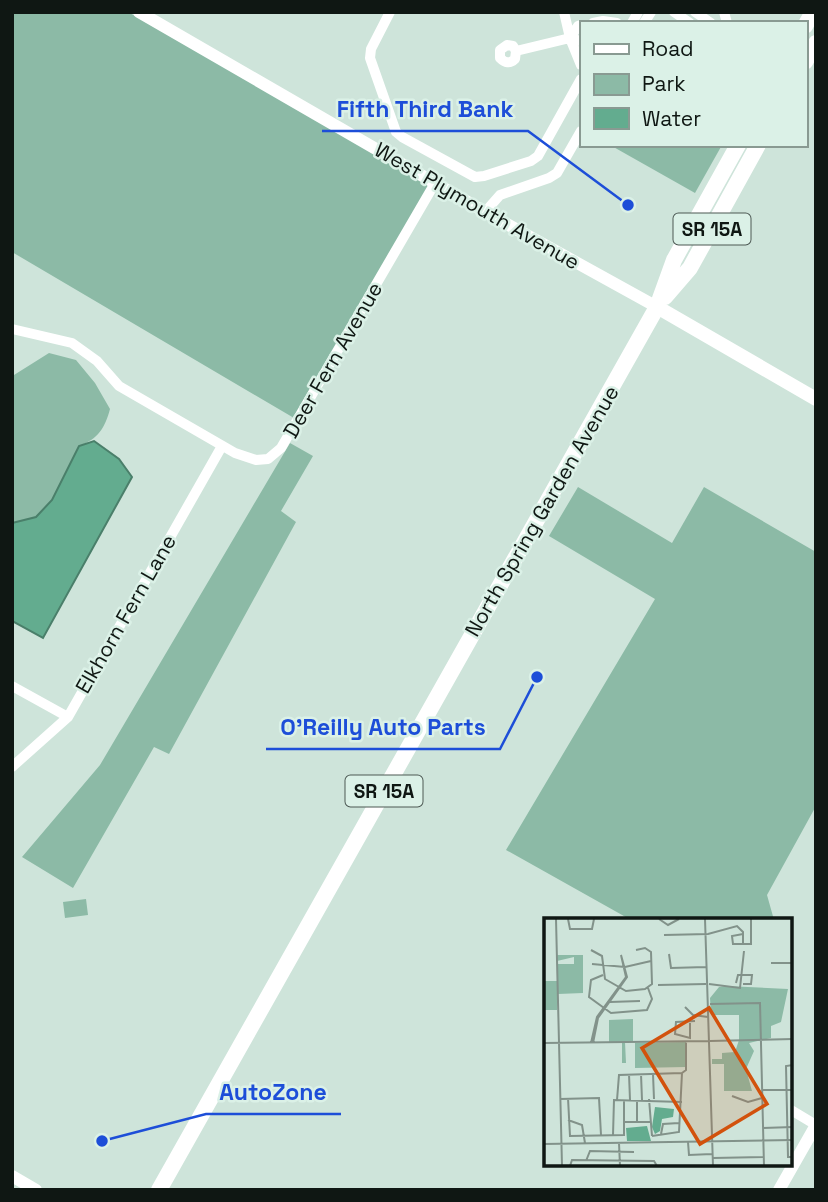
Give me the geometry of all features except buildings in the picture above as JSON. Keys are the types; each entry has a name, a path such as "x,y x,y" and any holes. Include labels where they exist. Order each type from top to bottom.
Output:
{"highway":[{"path":"807,59 816,43"},
{"name":"North Spring Garden Avenue","path":"159,1190 657,307 674,260 737,147"},
{"name":"North Spring Garden Avenue","path":"657,307 690,268 757,147"}],"main road":[{"name":"West Plymouth Avenue","path":"657,307 816,399"}],"street":[{"name":"West Plymouth Avenue","path":"139,12 485,212 657,307"},
{"path":"390,12 371,49 370,58 396,132 474,177 531,161 538,156 580,81"},
{"path":"565,12 570,37 580,62"},
{"path":"570,37 580,25"},
{"path":"516,51 570,37 580,41"},
{"path":"485,212 500,195 557,173 580,133"},
{"name":"Deer Fern Avenue","path":"12,329 72,343 97,361 120,386 222,446 256,460 268,460 281,448 435,183"},
{"name":"Elkhorn Fern Lane","path":"12,767 68,718 222,446"},
{"path":"12,686 68,718"},
{"path":"793,1111 816,1125 793,1165"},
{"path":"779,1190 792,1167"},
{"path":"12,1176 36,1190"}],"green space":[{"path":"12,12 128,12 429,185 294,418 12,252"},
{"path":"614,147 721,147 695,193"},
{"path":"49,353 76,360 95,383 110,409 100,432 79,446 52,500 36,517 12,523 12,379 14,375"},
{"path":"290,443 313,456 281,511 296,522 169,754 154,747 73,888 22,857 100,765"},
{"path":"578,487 672,543 704,487 816,552 816,806 767,895 773,918 627,918 506,850 655,599 549,536"},
{"path":"86,899 88,915 65,918 63,902"}],"water":[{"path":"94,441 119,459 132,477 43,638 12,621 12,523 36,517 52,500 79,446"}],"place":[{"name":"Fifth Third Bank","path":"628,205"},
{"name":"O'Reilly Auto Parts","path":"537,677"},
{"name":"AutoZone","path":"102,1141"}]}
